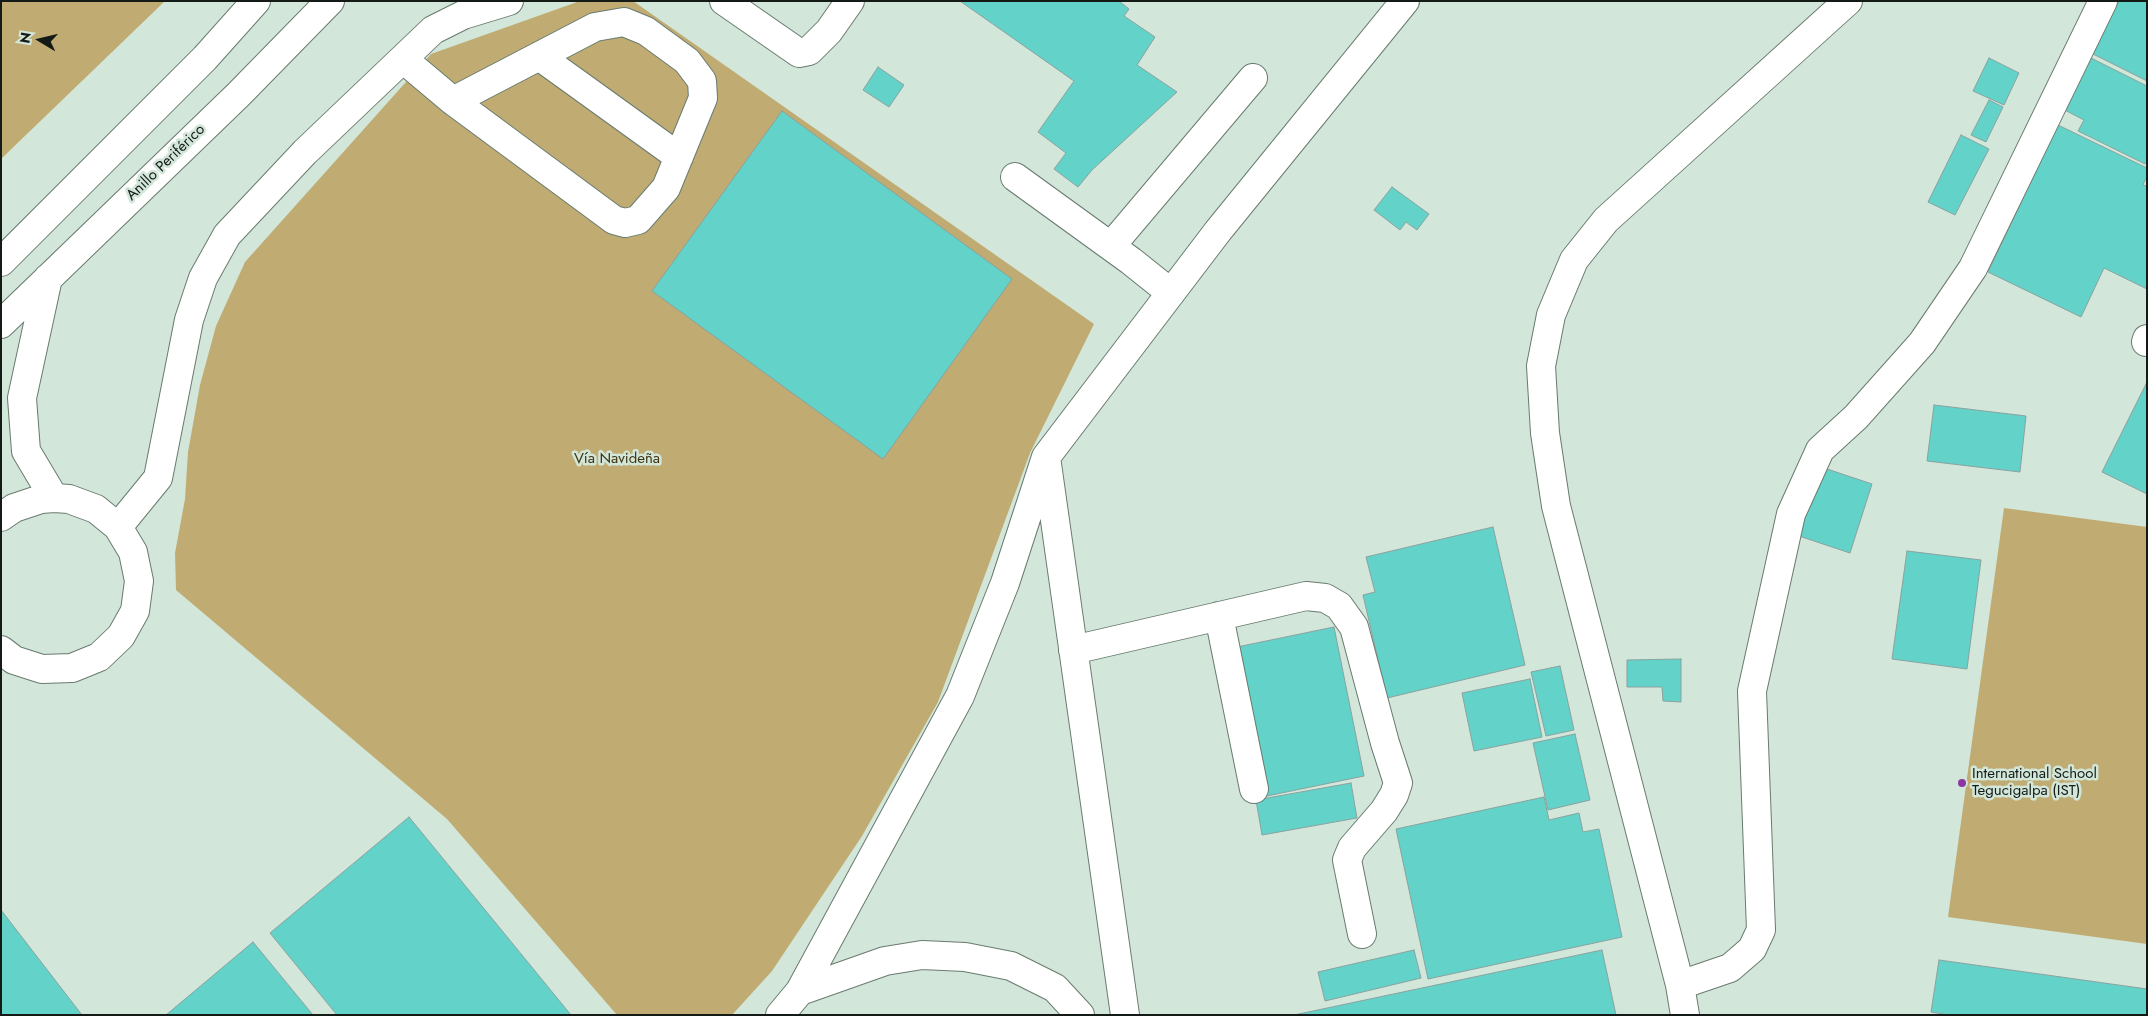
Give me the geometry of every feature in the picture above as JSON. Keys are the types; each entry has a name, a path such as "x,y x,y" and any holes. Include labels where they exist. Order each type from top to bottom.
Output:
{"main road":[{"path":"1,262 205,58 256,1"},
{"name":"Anillo Periférico","path":"1,324 239,94 330,1"},
{"path":"118,527 158,478 189,320 203,278 227,235 305,152 433,30 463,15 509,1"},
{"path":"724,1 799,52 809,51 829,31 850,1"},
{"path":"780,1015 800,991 960,696 1005,583 1046,457 1218,231 1405,1"},
{"path":"1685,1015 1680,985 1556,506 1544,434 1541,366 1551,315 1574,260 1606,220 1848,1"},
{"path":"1680,985 1730,968 1752,949 1761,930 1752,691 1791,514 1820,450 1856,417 1922,343 1973,268 2104,1"},
{"path":"404,59 453,101 614,220 625,223 638,220 666,188 703,98 702,81 687,61 646,31 624,22 596,27 453,101"},
{"path":"538,56 679,157"},
{"path":"1111,246 1253,78"},
{"path":"1014,177 1111,246 1171,293"},
{"path":"48,278 22,398 26,452 54,498"},
{"path":"1046,457 1125,1015"},
{"path":"1,518 14,508 41,499 70,499 96,509 118,527 133,552 139,581 135,610 121,636 99,656 72,668 42,669 14,660 1,650"},
{"path":"1073,650 1306,596 1325,598 1339,606 1354,627 1385,743 1398,783 1394,795 1384,811 1352,848 1348,860 1362,934"},
{"path":"1219,616 1254,790"},
{"path":"800,991 885,962 922,955 965,957 1011,966 1054,988 1080,1015"}],"green space":[{"path":"1,1 165,1 1,159"},
{"name":"Vía Navideña","path":"580,1 633,1 1094,324 1030,453 938,702 862,836 772,971 732,1015 617,1015 447,819 176,590 175,553 185,499 188,452 200,385 216,326 245,262 431,54"},
{"path":"2004,508 2147,527 2147,944 1948,917"}],"building":[{"path":"960,1 1119,1 1129,9 1124,16 1155,37 1137,65 1177,92 1092,170 1078,187 1054,169 1066,153 1038,132 1074,81"},
{"path":"2119,1 2147,1 2147,81 2093,54"},
{"path":"2083,54 2147,86 2147,160 2145,164 2078,131 2084,120 2057,106"},
{"path":"1989,58 2019,73 2004,105 1973,91"},
{"path":"878,67 904,85 889,107 863,90"},
{"path":"1989,100 2003,107 1986,142 1971,135"},
{"path":"782,111 1012,279 883,459 652,291"},
{"path":"2058,125 2147,168 2147,176 2143,185 2147,186 2147,289 2104,268 2081,317 1988,272"},
{"path":"1961,135 1989,149 1955,215 1928,202"},
{"path":"1392,187 1429,214 1417,230 1406,222 1400,230 1374,210"},
{"path":"2147,382 2147,494 2102,472"},
{"path":"1934,405 2026,416 2020,472 1927,461"},
{"path":"1821,467 1872,484 1850,553 1799,536"},
{"path":"1493,527 1525,665 1387,698 1363,595 1375,592 1366,557"},
{"path":"1907,551 1981,560 1967,669 1892,659"},
{"path":"1334,627 1364,776 1267,796 1237,647"},
{"path":"1681,659 1681,702 1663,701 1662,687 1627,687 1627,660"},
{"path":"1560,666 1574,730 1546,736 1531,672"},
{"path":"1530,679 1542,737 1474,751 1462,693"},
{"path":"1575,734 1590,800 1548,810 1533,743"},
{"path":"1351,783 1357,818 1262,835 1256,800"},
{"path":"1544,797 1549,820 1579,813 1583,832 1599,829 1622,937 1428,979 1396,829"},
{"path":"409,817 571,1015 337,1015 270,933"},
{"path":"1,910 82,1015 1,1015"},
{"path":"253,942 313,1015 166,1015"},
{"path":"1414,950 1421,978 1325,1001 1318,972"},
{"path":"1602,950 1616,1015 1294,1015"},
{"path":"1939,960 2147,989 2147,1015 1949,1015 1931,1012"}],"place":[{"name":"International School Tegucigalpa (IST)","path":"1962,783"}]}
